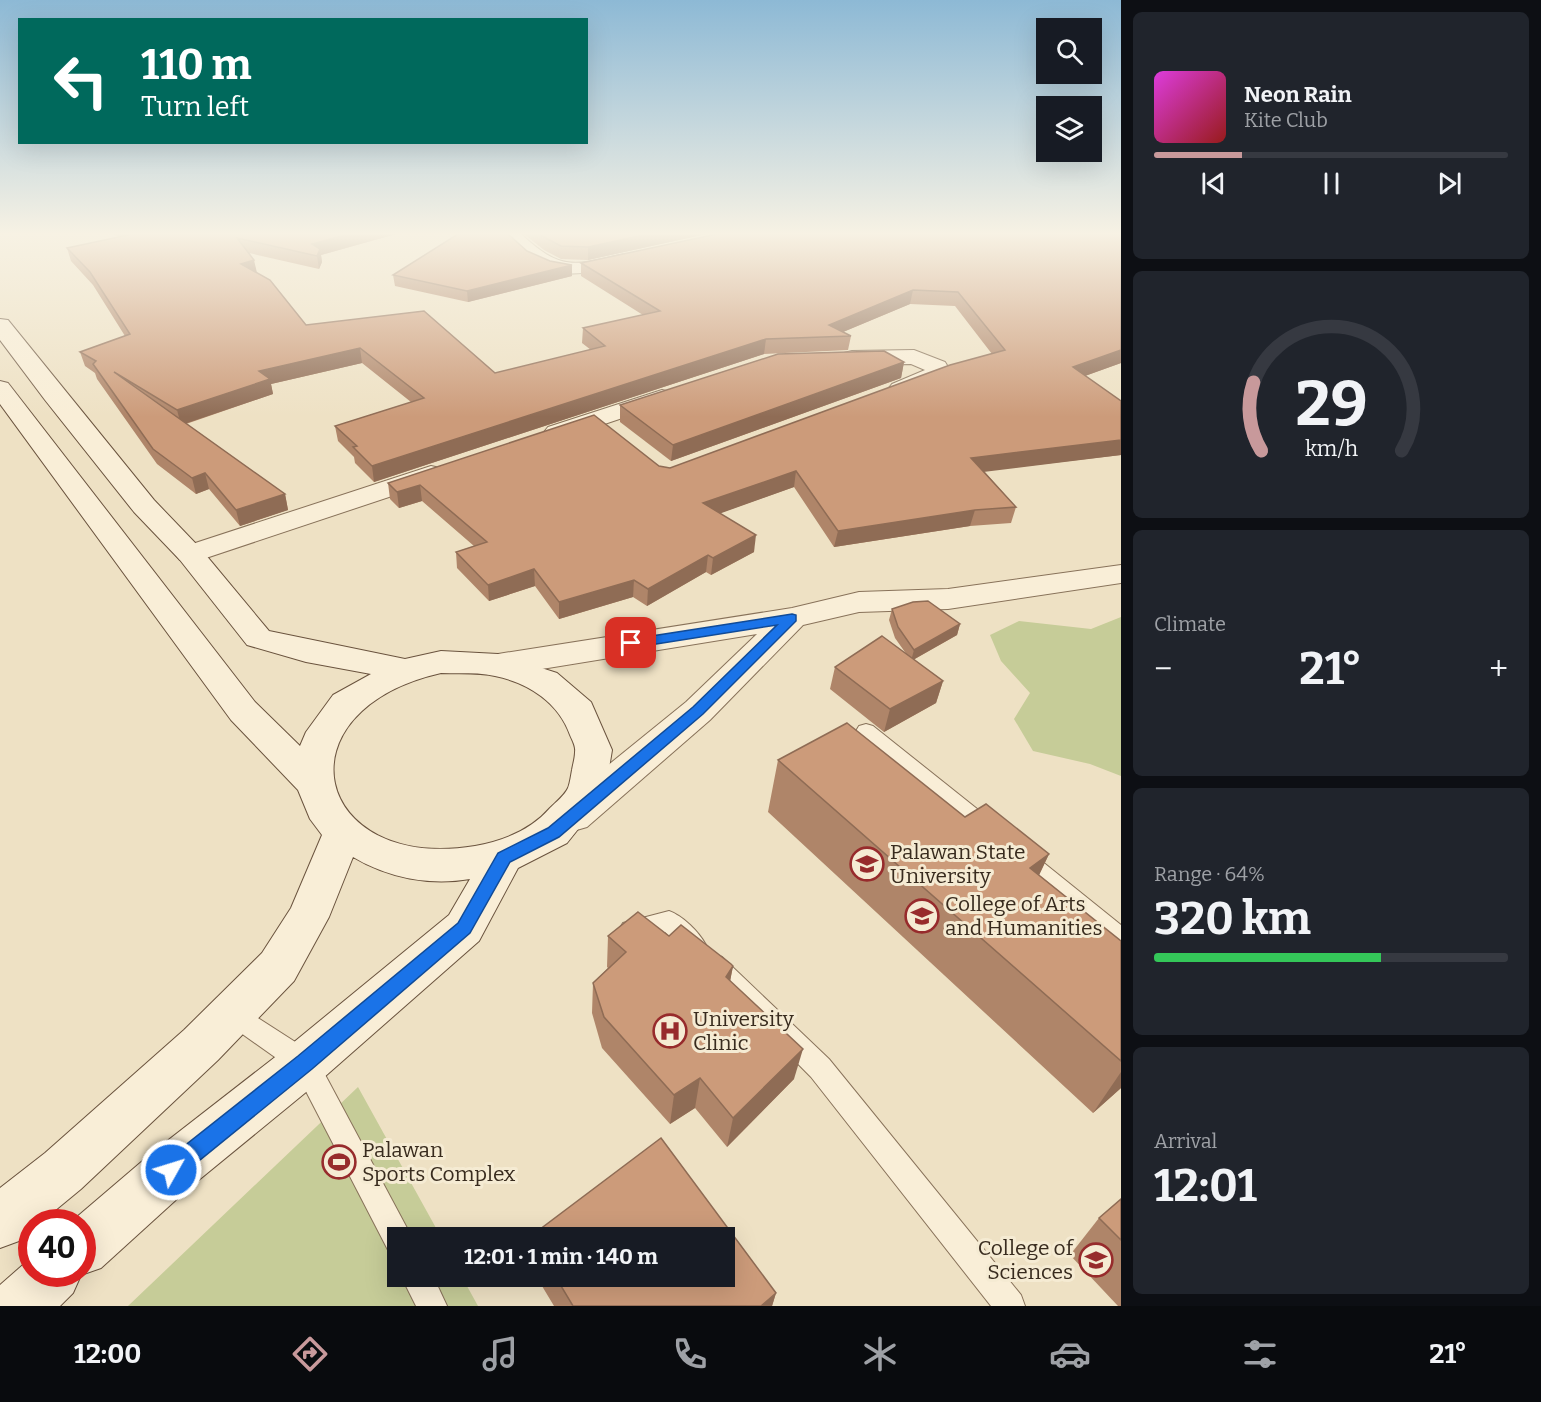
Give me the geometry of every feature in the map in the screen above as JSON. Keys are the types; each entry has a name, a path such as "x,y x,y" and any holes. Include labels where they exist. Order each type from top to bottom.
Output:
{"street":[{"path":"0,325 53,395 144,506 190,554 258,638 306,651 405,670"},
{"path":"824,359 914,357 932,363 938,371 936,375 874,398"},
{"path":"0,388 236,702 314,783 324,809 343,833 388,858 445,867 504,857 554,832 698,711 792,618"},
{"path":"540,438 682,391"},
{"path":"597,419 623,440"},
{"path":"190,554 450,468"},
{"path":"314,783 319,741 345,704 405,670 441,662 498,665 792,618 859,602 948,599 1121,574"},
{"path":"498,665 545,681 579,711 594,750 586,793 554,832"},
{"path":"0,1222 63,1171 233,1013 278,967 308,917 343,833"},
{"path":"96,1237 171,1170 305,1063 464,928 504,857"},
{"path":"18,1306 39,1287"}],"lane":[{"path":"866,731 1121,939"},
{"path":"617,933 669,921 820,1068 1010,1306"},
{"path":"233,1013 305,1063 391,1227"},
{"path":"422,1287 432,1306"}],"green space":[{"path":"1121,617 1121,776 1090,764 1033,751 1014,719 1030,693 1001,661 990,635 1019,621 1091,629"},
{"name":"Palawan Sports Complex","path":"358,1087 435,1227 387,1227 387,1287 468,1287 478,1306 128,1306"}],"building":[{"path":"105,295 282,295 306,325 424,311 495,373 605,346 583,328 660,311 634,295 901,295 829,325 851,336 766,339 372,466 353,447 357,446 335,426 424,398 360,348 259,371 270,379 177,410 114,372 285,494 236,510 205,473 192,478 153,449 93,364 96,361 80,352 130,334"},
{"path":"960,295 1121,295 1121,350 1073,367 1121,401 1121,440 971,458 1016,507 975,510 838,531 796,471 703,503 756,535 713,558 708,555 648,589 634,580 559,602 534,569 488,585 456,552 487,542 420,485 397,492 388,483 594,415 659,466 670,468 950,365 1005,350"},
{"path":"884,351 904,362 673,445 620,405 778,354"},
{"path":"928,601 960,624 914,650 898,627 892,609 913,602"},
{"path":"882,636 943,681 890,709 835,667"},
{"path":"847,723 965,817 986,804 1049,854 1030,868 1121,941 1121,1061 778,760"},
{"name":"University Clinic","path":"638,912 669,936 681,925 731,964 733,966 726,977 803,1049 733,1118 700,1078 674,1095 604,1017 593,983 626,952 608,936"},
{"path":"661,1138 727,1227 543,1227"},
{"path":"1121,1199 1121,1240 1099,1218"},
{"path":"735,1238 776,1293 761,1306 573,1306 562,1287 735,1287"}],"place":[{"name":"Palawan State University","path":"867,864"},
{"name":"College of Arts and Humanities","path":"922,916"},
{"name":"University Clinic","path":"670,1031"},
{"name":"Palawan Sports Complex","path":"339,1162"},
{"name":"College of Sciences","path":"1096,1260"}],"route":[{"path":"171,1170 305,1063 382,995 464,928 504,857 554,832 698,711 792,618 631,643"}]}
